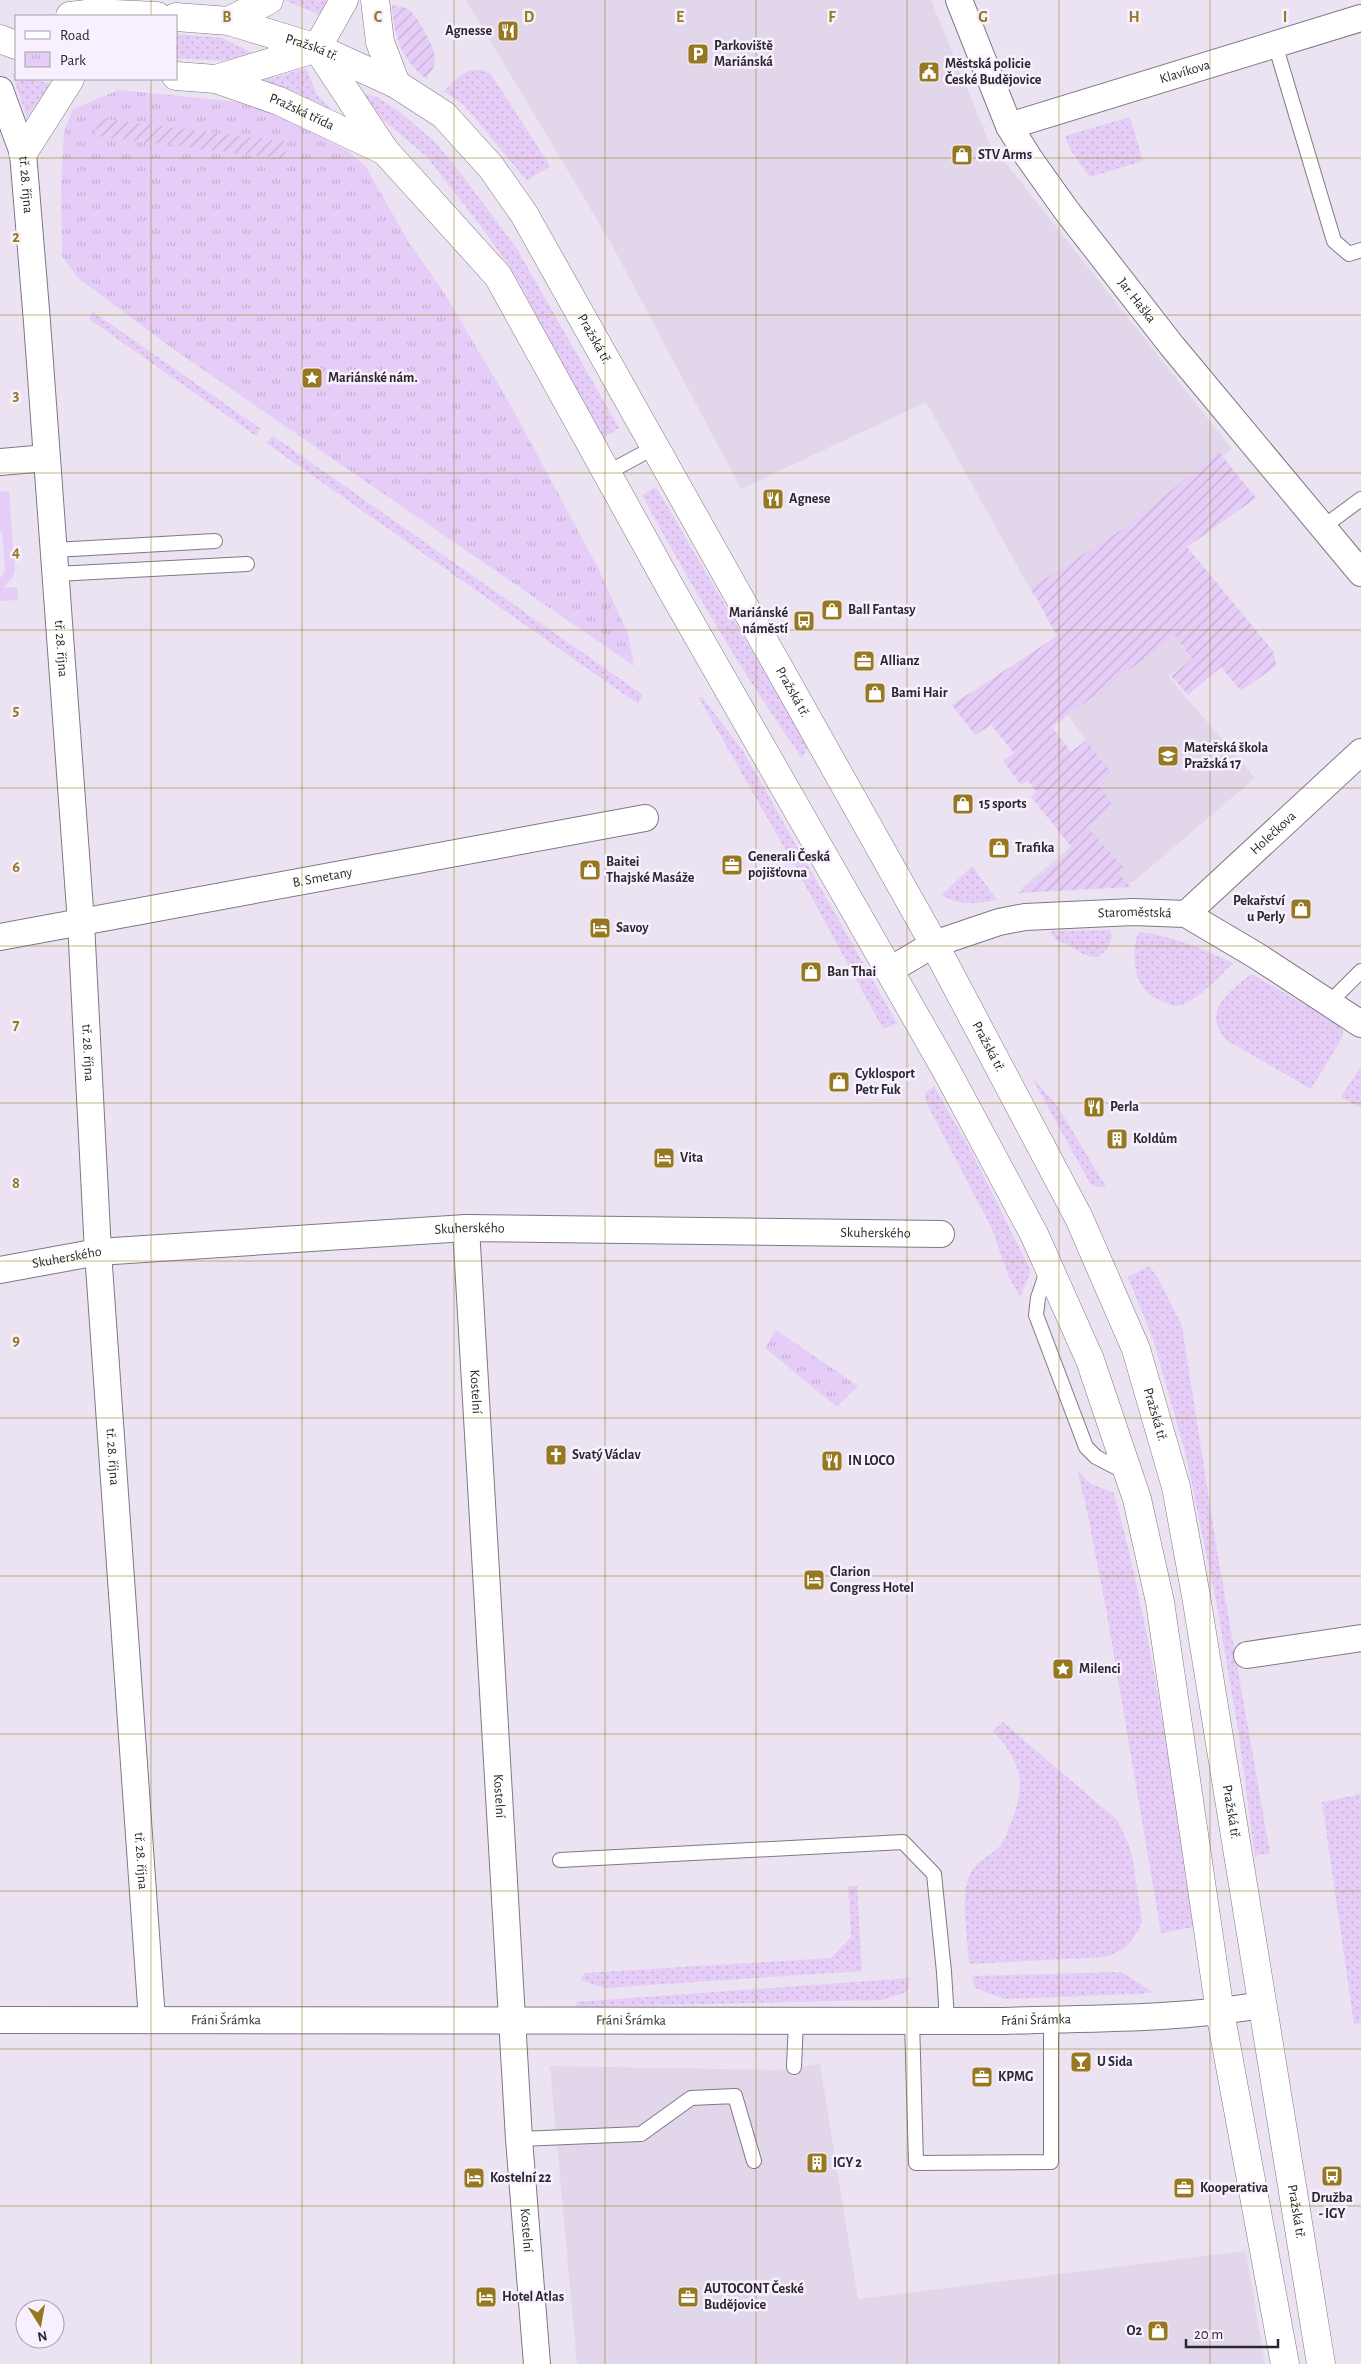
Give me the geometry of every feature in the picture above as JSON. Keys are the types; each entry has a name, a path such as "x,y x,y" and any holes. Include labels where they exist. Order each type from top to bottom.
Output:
{"street":[{"path":"230,20 269,0"},
{"path":"178,76 216,79 317,48 344,0"},
{"path":"375,0 380,42 396,84"},
{"name":"Jar. Haška","path":"958,0 1009,126 1066,210 1172,346 1361,572"},
{"path":"78,15 94,13 136,15"},
{"name":"Pražská tř.","path":"178,17 230,20 317,48 396,84 444,115 491,167 524,214 934,944 1079,1218 1136,1349 1176,1487 1196,1596 1321,2364"},
{"name":"Klavíkova","path":"1009,126 1361,18"},
{"path":"0,27 15,24"},
{"path":"0,38 15,45"},
{"path":"317,48 385,151 498,276 670,589 955,1085 1034,1234 1090,1360 1137,1499 1160,1602 1220,2012 1285,2364"},
{"name":"Pražská třída","path":"216,79 280,101 385,151"},
{"path":"23,154 69,80"},
{"name":"tř. 28. října","path":"0,90 23,154 47,458 81,923 98,1252 152,2020"},
{"path":"0,462 47,458"},
{"name":"Holečkova","path":"1186,914 1361,752"},
{"name":"B. Smetany","path":"0,937 645,818"},
{"name":"Staroměstská","path":"890,970 934,944 999,922 1025,917 1133,912 1186,914 1361,1024"},
{"name":"Skuherského","path":"0,1270 98,1252 466,1228 941,1234"},
{"name":"Kostelní","path":"466,1228 519,2139 538,2364"},
{"path":"1247,1655 1361,1638"},
{"name":"Fráni Šrámka","path":"0,2020 512,2022 1138,2019 1220,2012 1261,2004"}],"lane":[{"path":"1275,44 1334,241 1349,254 1361,250"},
{"path":"607,473 655,447"},
{"path":"1323,527 1361,499"},
{"path":"55,562 215,541"},
{"path":"55,562 247,564"},
{"path":"1328,1003 1361,971"},
{"path":"560,1860 903,1842 934,1874 947,2020"},
{"path":"912,2021 916,2163 1051,2162 1051,2019"},
{"path":"794,2067 796,2021"},
{"path":"519,2139 641,2134 691,2098 735,2096 754,2160"}],"shaded area":[{"path":"466,0 931,0 989,142 1232,449 1034,596 926,402 741,489 612,245"},
{"name":"Mateřská škola Pražská 17","path":"1175,636 1192,659 1168,676 1255,778 1132,883 1020,889 1066,851 1084,827 1096,783 1110,772 1068,715"},
{"path":"820,2064 858,2299 1246,2251 1265,2364 577,2364 550,2066 780,2070"}],"green space":[{"path":"284,0 331,0 320,15"},
{"path":"392,5 406,8 412,12 434,52 435,63 426,79 411,64 400,46 394,27"},
{"path":"178,34 222,38 254,54 223,61 178,58"},
{"path":"306,68 317,95 343,121 250,79 276,77"},
{"path":"471,70 483,70 491,74 550,166 527,181 465,106 444,91 461,75"},
{"path":"12,73 15,74 15,80 36,80 51,84 27,118"},
{"path":"119,90 259,104 349,152 366,167 409,243 443,291 511,406 598,568 628,634 634,666 173,349 78,278 62,256 61,186 64,131 73,109"},
{"path":"361,92 377,97 400,112 437,144 462,175 517,249 619,428 602,439 517,278 484,230 427,157 368,107"},
{"path":"1130,117 1143,161 1090,177 1071,151 1065,136"},
{"path":"98,118 287,142 285,159 95,136"},
{"path":"93,312 261,429 256,436 89,319"},
{"path":"273,436 643,695 638,704 266,443"},
{"path":"1219,452 1256,498 1187,547 1273,651 1276,666 1241,691 1221,667 1188,695 1171,676 1192,659 1175,636 1052,727 1071,752 1086,740 1111,772 1097,783 1113,805 1087,827 1124,868 1118,873 1131,887 1019,893 1073,849 1031,797 1036,791 1028,781 1021,785 1003,761 1014,753 991,725 975,735 952,705 1057,636 1031,588 1127,526"},
{"path":"656,487 808,747 802,758 718,629 642,495"},
{"path":"9,491 15,569 13,577 3,588 17,587 18,600 0,601 0,578 5,570 2,531 0,531 0,492"},
{"path":"702,697 743,751 897,1023 883,1029 796,868 699,698"},
{"path":"972,866 997,900 963,903 942,895"},
{"path":"1110,930 1112,938 1107,949 1098,957 1086,955 1055,940 1051,931"},
{"path":"1138,932 1175,939 1233,963 1214,982 1190,1001 1172,1006 1154,998 1140,983 1134,953"},
{"path":"1251,974 1339,1024 1343,1030 1342,1038 1311,1089 1226,1040 1219,1030 1216,1020 1217,1011 1221,1003 1234,988"},
{"path":"1361,1066 1361,1108 1341,1097"},
{"path":"1031,1076 1058,1107 1106,1187 1098,1187 1090,1183"},
{"path":"934,1086 971,1151 1031,1271 1020,1298 1008,1275 992,1229 925,1100 925,1093"},
{"path":"1149,1266 1159,1280 1182,1326 1218,1557 1270,1853 1255,1856 1238,1730 1217,1606 1186,1455 1153,1339 1128,1277"},
{"path":"776,1330 858,1386 837,1407 765,1348"},
{"path":"1077,1470 1091,1484 1114,1493 1128,1547 1151,1655 1194,1927 1161,1933 1106,1609"},
{"path":"1003,1722 1117,1820 1126,1838 1132,1856 1142,1921 1133,1939 1118,1952 1104,1957 969,1964 965,1920 966,1886 975,1867 1002,1843 1019,1798 1020,1786 1016,1764 1003,1742 993,1731"},
{"path":"1361,1794 1361,2023 1354,2024 1322,1802"},
{"path":"848,1886 857,1886 862,1971 604,1988 581,1980 584,1973 831,1958 851,1937"},
{"path":"1121,1972 1153,1992 1004,1999 975,1988 972,1976"},
{"path":"910,1978 907,1992 881,2000 577,2007 576,2002"}],"place":[{"name":"Agnesse","path":"508,31"},
{"name":"Parkoviště Mariánská","path":"698,54"},
{"name":"Městská policie České Budějovice","path":"929,72"},
{"name":"STV Arms","path":"962,155"},
{"name":"Mariánské nám.","path":"312,378"},
{"name":"Agnese","path":"773,499"},
{"name":"Ball Fantasy","path":"832,610"},
{"name":"Mariánské náměstí","path":"804,621"},
{"name":"Allianz","path":"864,661"},
{"name":"Bami Hair","path":"875,693"},
{"name":"Mateřská škola Pražská 17","path":"1168,756"},
{"name":"15 sports","path":"963,804"},
{"name":"Trafika","path":"999,848"},
{"name":"Generali Česká pojišťovna","path":"732,865"},
{"name":"Baitei Thajské Masáže","path":"590,870"},
{"name":"Pekařství u Perly","path":"1301,909"},
{"name":"Savoy","path":"600,928"},
{"name":"Ban Thai","path":"811,972"},
{"name":"Cyklosport Petr Fuk","path":"839,1082"},
{"name":"Perla","path":"1094,1107"},
{"name":"Koldům","path":"1117,1139"},
{"name":"Vita","path":"664,1158"},
{"name":"Svatý Václav","path":"556,1455"},
{"name":"IN LOCO","path":"832,1461"},
{"name":"Clarion Congress Hotel","path":"814,1580"},
{"name":"Milenci","path":"1063,1669"},
{"name":"U Sida","path":"1081,2062"},
{"name":"KPMG","path":"982,2077"},
{"name":"IGY 2","path":"817,2163"},
{"name":"Družba - IGY","path":"1332,2176"},
{"name":"Kostelní 22","path":"474,2178"},
{"name":"Kooperativa","path":"1184,2188"},
{"name":"Hotel Atlas","path":"486,2297"},
{"name":"AUTOCONT České Budějovice","path":"688,2297"},
{"name":"O2","path":"1158,2331"}]}
